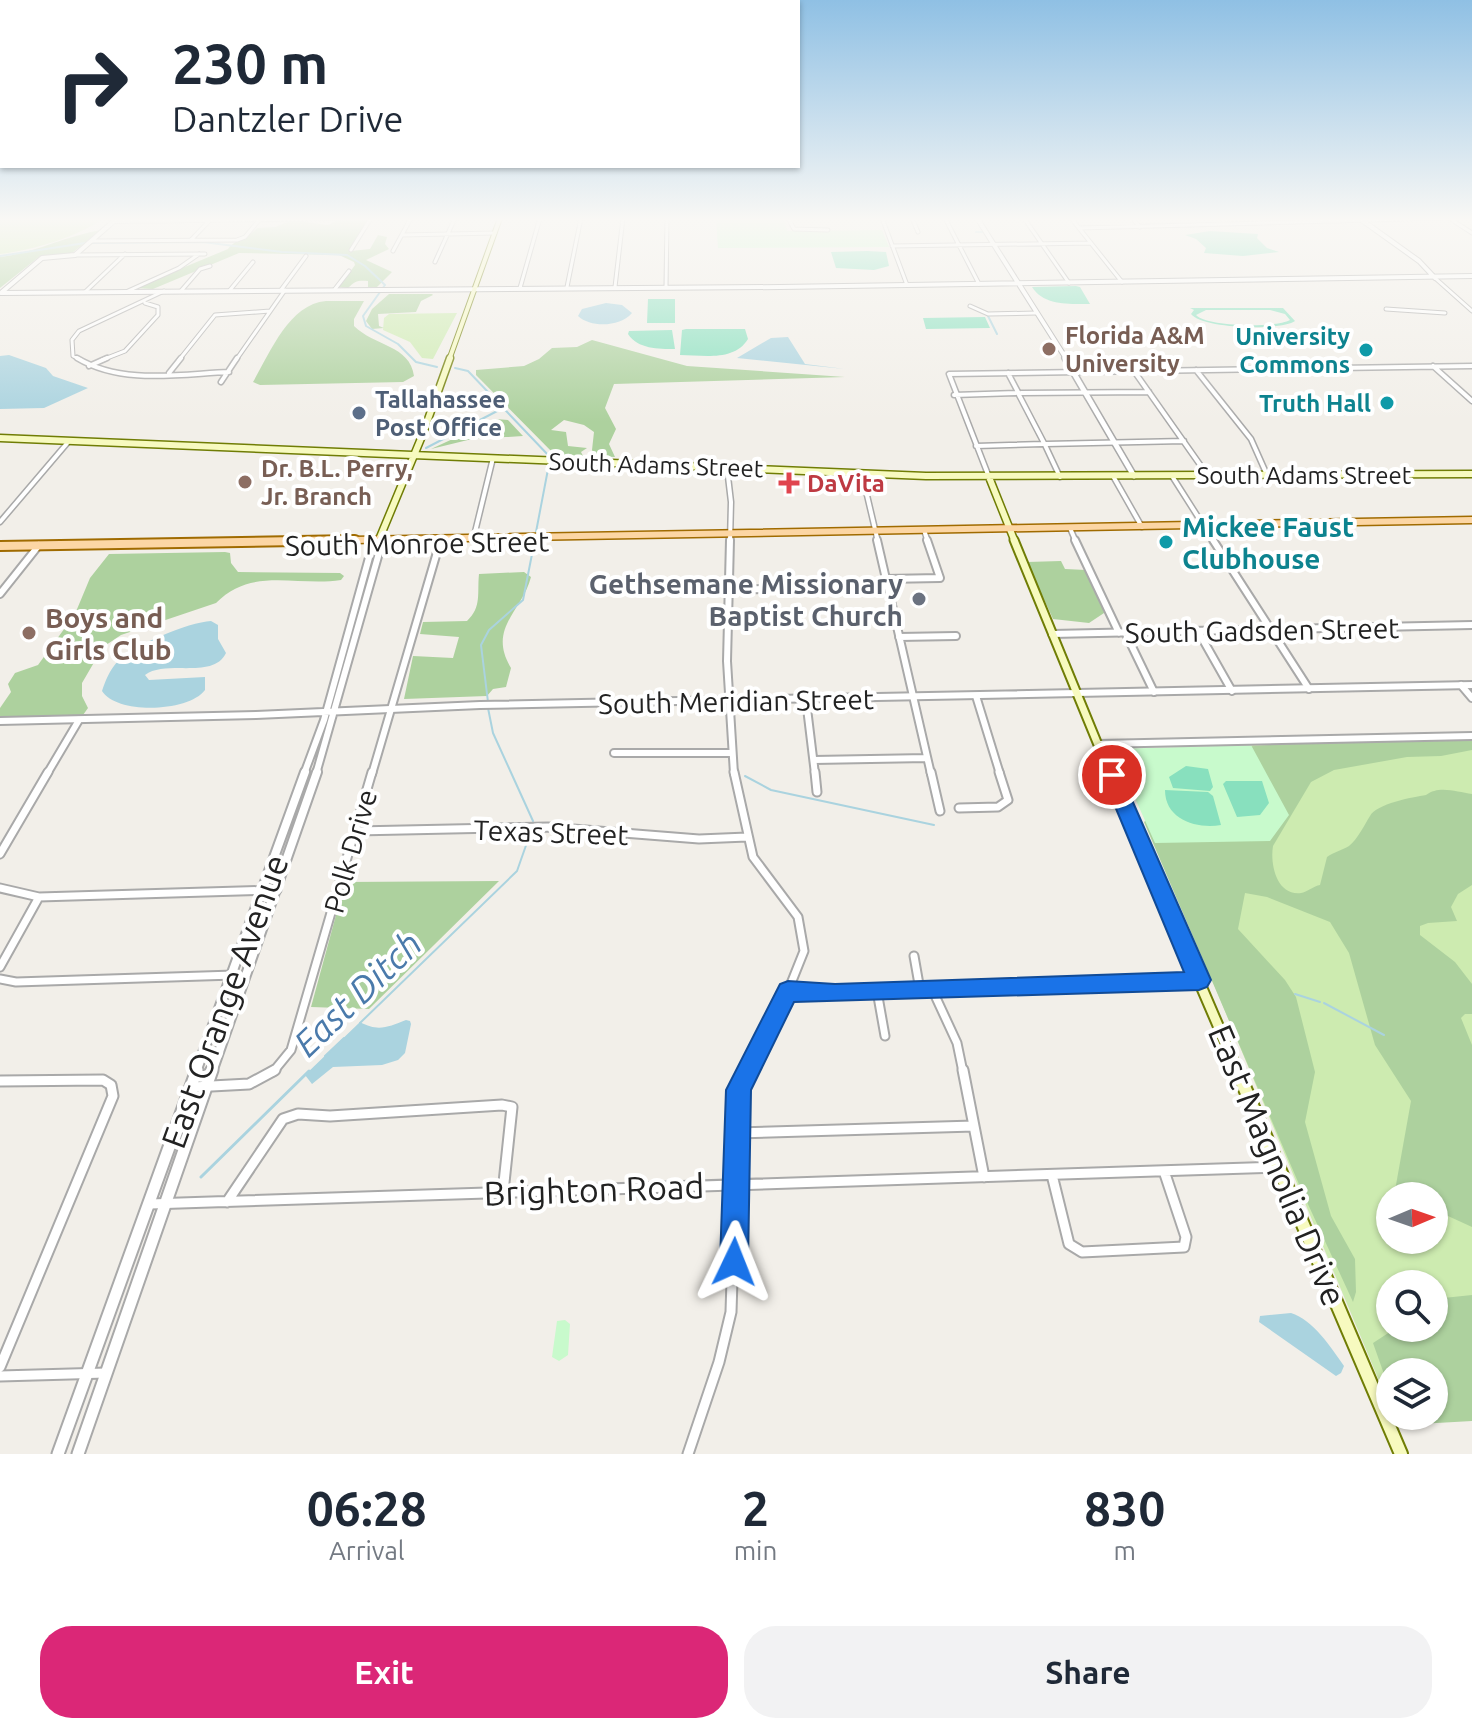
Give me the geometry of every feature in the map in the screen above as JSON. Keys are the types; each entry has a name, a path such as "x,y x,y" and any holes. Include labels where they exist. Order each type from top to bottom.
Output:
{"main road":[{"name":"East Orange Avenue","path":"378,541 414,455 475,288"},
{"name":"South Adams Street","path":"0,438 862,474 1060,477 1472,474"},
{"name":"East Magnolia Drive","path":"989,477 1076,694 1401,1454"},
{"name":"South Monroe Street","path":"0,548 1472,520"},
{"name":"South Monroe Street","path":"378,541 440,542 484,536 589,537"}],"street":[{"path":"85,292 91,286"},
{"path":"128,291 139,286"},
{"path":"181,291 185,286"},
{"path":"230,290 233,286"},
{"path":"221,382 286,286"},
{"path":"2,291 804,286"},
{"path":"1018,286 1134,476"},
{"path":"1444,286 1472,311"},
{"path":"164,291 145,303 82,329 73,336 73,356 89,366 115,373 229,372"},
{"path":"89,366 119,354 138,338 160,312 158,307 145,303"},
{"path":"970,306 984,313 1036,313"},
{"path":"1386,309 1445,313"},
{"path":"169,373 213,316 222,312 270,311"},
{"path":"1433,366 1471,398"},
{"path":"989,477 954,395 949,374 1472,366"},
{"path":"1196,370 1251,439 1267,475"},
{"path":"1134,371 1208,476"},
{"path":"1008,373 1060,477"},
{"path":"954,395 1149,392"},
{"path":"0,522 69,441"},
{"path":"976,446 1184,441"},
{"path":"474,539 493,458"},
{"path":"688,1454 728,1331 736,1185 736,1102 742,1077 788,991 804,951 798,917 759,868 747,837 731,753 727,468"},
{"path":"862,474 940,811"},
{"path":"1113,476 1142,527"},
{"path":"1172,476 1309,689"},
{"path":"1070,528 1154,692"},
{"path":"729,590 940,578 924,530"},
{"name":"East Orange Avenue","path":"78,1454 338,711 379,553 378,541"},
{"name":"East Orange Avenue","path":"58,1454 327,712 370,554 378,541"},
{"name":"Polk Drive","path":"193,1087 259,1083 284,1064 299,1026 440,542"},
{"path":"0,594 37,548"},
{"name":"South Gadsden Street","path":"1052,634 1472,625"},
{"path":"1198,631 1232,691"},
{"path":"899,637 956,636"},
{"path":"1461,685 1472,698"},
{"name":"South Meridian Street","path":"1,722 480,705 1472,685"},
{"path":"959,808 998,807 1008,800 976,696"},
{"path":"806,700 817,792"},
{"path":"0,854 79,720"},
{"path":"1098,744 1472,736"},
{"path":"614,753 731,753"},
{"path":"814,760 927,758"},
{"name":"Texas Street","path":"356,831 520,826 699,839 747,837"},
{"path":"0,888 39,897 277,890"},
{"path":"0,967 39,897"},
{"path":"914,956 920,990"},
{"path":"0,979 16,982 234,975"},
{"path":"788,991 801,994 1199,980"},
{"path":"932,989 957,1043 984,1177"},
{"path":"877,991 885,1036"},
{"path":"0,1367 113,1096 111,1085 91,1079 1,1083"},
{"path":"227,1202 283,1119 298,1114 330,1116 509,1106 512,1113 503,1192"},
{"path":"736,1133 974,1126"},
{"name":"Brighton Road","path":"150,1204 1279,1167"},
{"path":"1052,1175 1069,1244 1078,1251 1184,1247 1186,1237 1164,1171"},
{"path":"0,1376 106,1373"}],"green space":[{"path":"139,286 161,286 153,289 134,288"},
{"path":"1032,287 1080,287 1090,304 1050,301"},
{"path":"389,294 433,295 421,301 416,312 378,314 379,326 384,328 372,329 366,321 372,309"},
{"path":"648,299 675,299 675,323 647,323"},
{"path":"364,301 354,319 354,326 399,352 411,366 414,376 403,382 260,385 253,382 291,320 313,304"},
{"path":"1190,308 1283,308 1295,321 1275,326 1242,327 1210,323 1198,319 1191,314 1194,310","holes":["1206,310 1270,310 1285,314 1290,320 1257,325 1213,322 1196,315"]},
{"path":"457,313 433,359 422,358 410,342 383,330 384,318 389,314"},
{"path":"985,317 990,328 926,329 923,318"},
{"path":"745,329 748,339 735,351 726,354 680,355 682,330"},
{"path":"672,330 675,349 643,345 628,334 629,331"},
{"path":"592,340 687,366 845,377 614,384 605,408 616,429 609,444 615,457 595,456 592,450 594,432 584,425 564,420 551,430 566,432 568,446 587,448 581,452 583,456 555,455 476,375 476,370 524,366 552,348 577,347"},
{"path":"496,419 508,420 523,436 472,439 431,449"},
{"path":"230,553 231,563 238,572 340,573 344,576 341,580 260,581 230,592 216,603 121,635 103,647 82,683 82,696 88,708 83,715 0,719 0,708 11,692 8,684 15,673 38,665 75,614 90,578 109,554"},
{"path":"1061,561 1065,569 1086,570 1103,605 1104,613 1089,623 1053,619 1027,562"},
{"path":"524,572 531,577 527,589 504,631 505,654 511,668 506,687 493,689 487,696 404,699 413,656 453,658 459,637 420,634 423,622 467,621 477,605 479,574"},
{"path":"1472,740 1472,750 1334,770 1311,782 1273,846 1272,853 1280,884 1292,893 1303,892 1320,885 1327,857 1349,846 1379,808 1437,790 1472,794 1472,885 1458,894 1451,907 1457,921 1420,926 1420,935 1455,962 1472,984 1472,1014 1461,1018 1472,1045 1472,1227 1448,1216 1448,1182 1397,1182 1411,1101 1375,1045 1349,953 1330,922 1267,897 1245,893 1238,929 1285,980 1296,997 1315,1072 1305,1122 1331,1216 1355,1259 1356,1292 1353,1302 1301,1189 1144,822 1229,748 1309,742"},
{"path":"1472,741 1472,1412 1448,1387 1448,1358 1376,1358 1376,1373 1155,843 1289,815 1251,745"},
{"path":"1251,745 1289,815 1270,841 1155,843 1113,749"},
{"path":"1186,766 1208,769 1213,787 1210,791 1173,788 1169,777"},
{"path":"1226,781 1262,781 1269,803 1260,815 1237,817 1223,784"},
{"path":"1165,790 1208,792 1213,796 1221,825 1193,824 1176,815 1166,800"},
{"path":"499,881 369,1009 311,1007 345,882"},
{"path":"1472,1295 1472,1421 1448,1422 1448,1358 1378,1358 1373,1343 1448,1342 1448,1298"},
{"path":"565,1320 570,1324 568,1355 559,1361 552,1357 557,1321"}],"water":[{"path":"606,303 622,305 632,313 620,321 605,324 590,323 578,316 582,309"},
{"path":"788,337 805,364 845,369 737,358 771,338"},
{"path":"9,355 46,368 53,376 88,388 44,408 0,409 0,356"},
{"path":"211,621 218,625 218,639 226,653 220,661 211,666 165,669 145,675 149,680 205,677 205,690 197,697 169,706 137,707 110,699 102,691 114,665 134,649 175,630"},
{"path":"406,1020 411,1024 405,1053 398,1060 382,1065 333,1067 312,1084 305,1075 360,1022 378,1028"},
{"path":"1291,1313 1307,1322 1327,1343 1344,1366 1341,1373 1336,1376 1259,1322 1260,1316"}],"waterway":[{"name":"East Ditch","path":"384,286 363,316 366,326 398,344 416,362 437,367"},
{"path":"988,316 997,334"},
{"name":"East Ditch","path":"455,368 468,371 550,457"},
{"path":"426,448 503,408"},
{"name":"East Ditch","path":"536,532 549,464"},
{"name":"East Ditch","path":"488,702 481,645 489,630 523,600 534,544"},
{"name":"East Ditch","path":"488,708 493,733 533,821"},
{"path":"745,776 771,790 934,825"},
{"name":"East Ditch","path":"360,1023 517,871 530,834"},
{"path":"1295,994 1320,1002"},
{"path":"1324,1003 1384,1035"},
{"name":"East Ditch","path":"325,1056 344,1038"},
{"name":"East Ditch","path":"201,1177 309,1071"}],"place":[{"name":"Florida A&M University","path":"1049,349"},
{"name":"University Commons","path":"1366,350"},
{"name":"Truth Hall","path":"1387,403"},
{"name":"Tallahassee Post Office","path":"359,413"},
{"name":"Dr. B.L. Perry, Jr. Branch","path":"245,482"},
{"name":"DaVita","path":"789,483"},
{"name":"Mickee Faust Clubhouse","path":"1166,542"},
{"name":"Gethsemane Missionary Baptist Church","path":"919,599"},
{"name":"Boys and Girls Club","path":"29,633"}],"route":[{"path":"734,1262 738,1090 788,991 801,994 1199,980 1112,775"}]}
